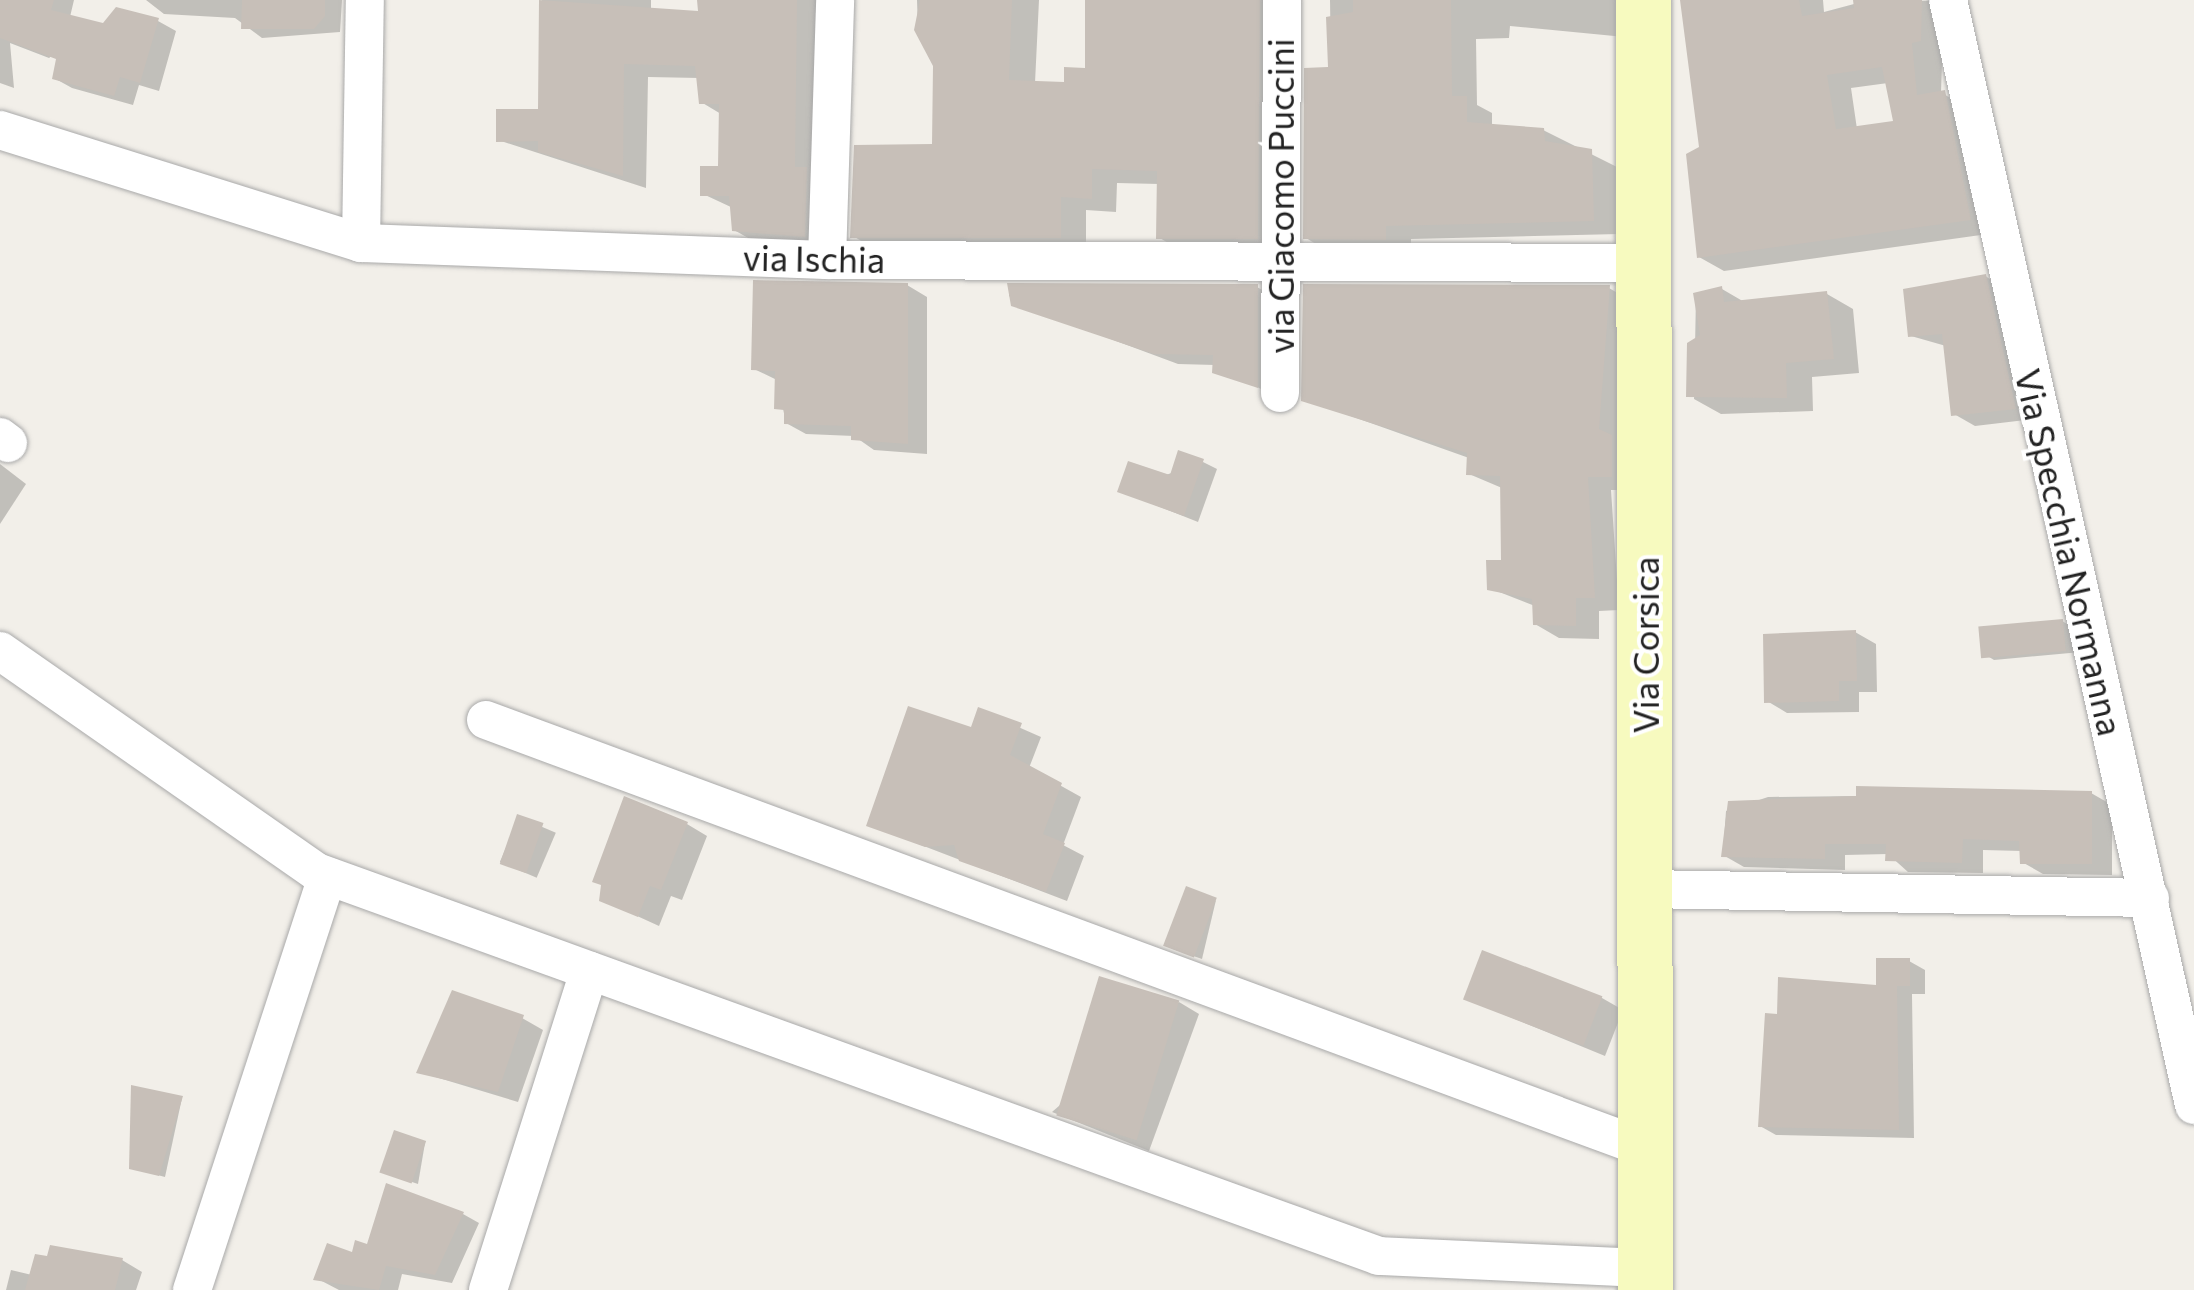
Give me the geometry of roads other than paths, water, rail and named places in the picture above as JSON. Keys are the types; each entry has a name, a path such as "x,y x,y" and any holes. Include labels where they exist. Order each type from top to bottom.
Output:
{"main road":[{"name":"Via Corsica","path":"1643,0 1645,1279"}],"street":[{"path":"361,243 365,0"},
{"path":"827,260 835,0"},
{"name":"via Giacomo Puccini","path":"1280,393 1275,261 1282,0"},
{"name":"Via Specchia Normanna","path":"1948,0 2194,1105"},
{"name":"via Ischia","path":"0,130 361,243 827,260 1646,262"},
{"path":"0,650 327,876 1379,1256 1645,1279"},
{"path":"486,720 1645,1148"},
{"path":"192,1290 327,876"},
{"path":"1646,889 2150,898"},
{"path":"488,1290 589,971"}]}
